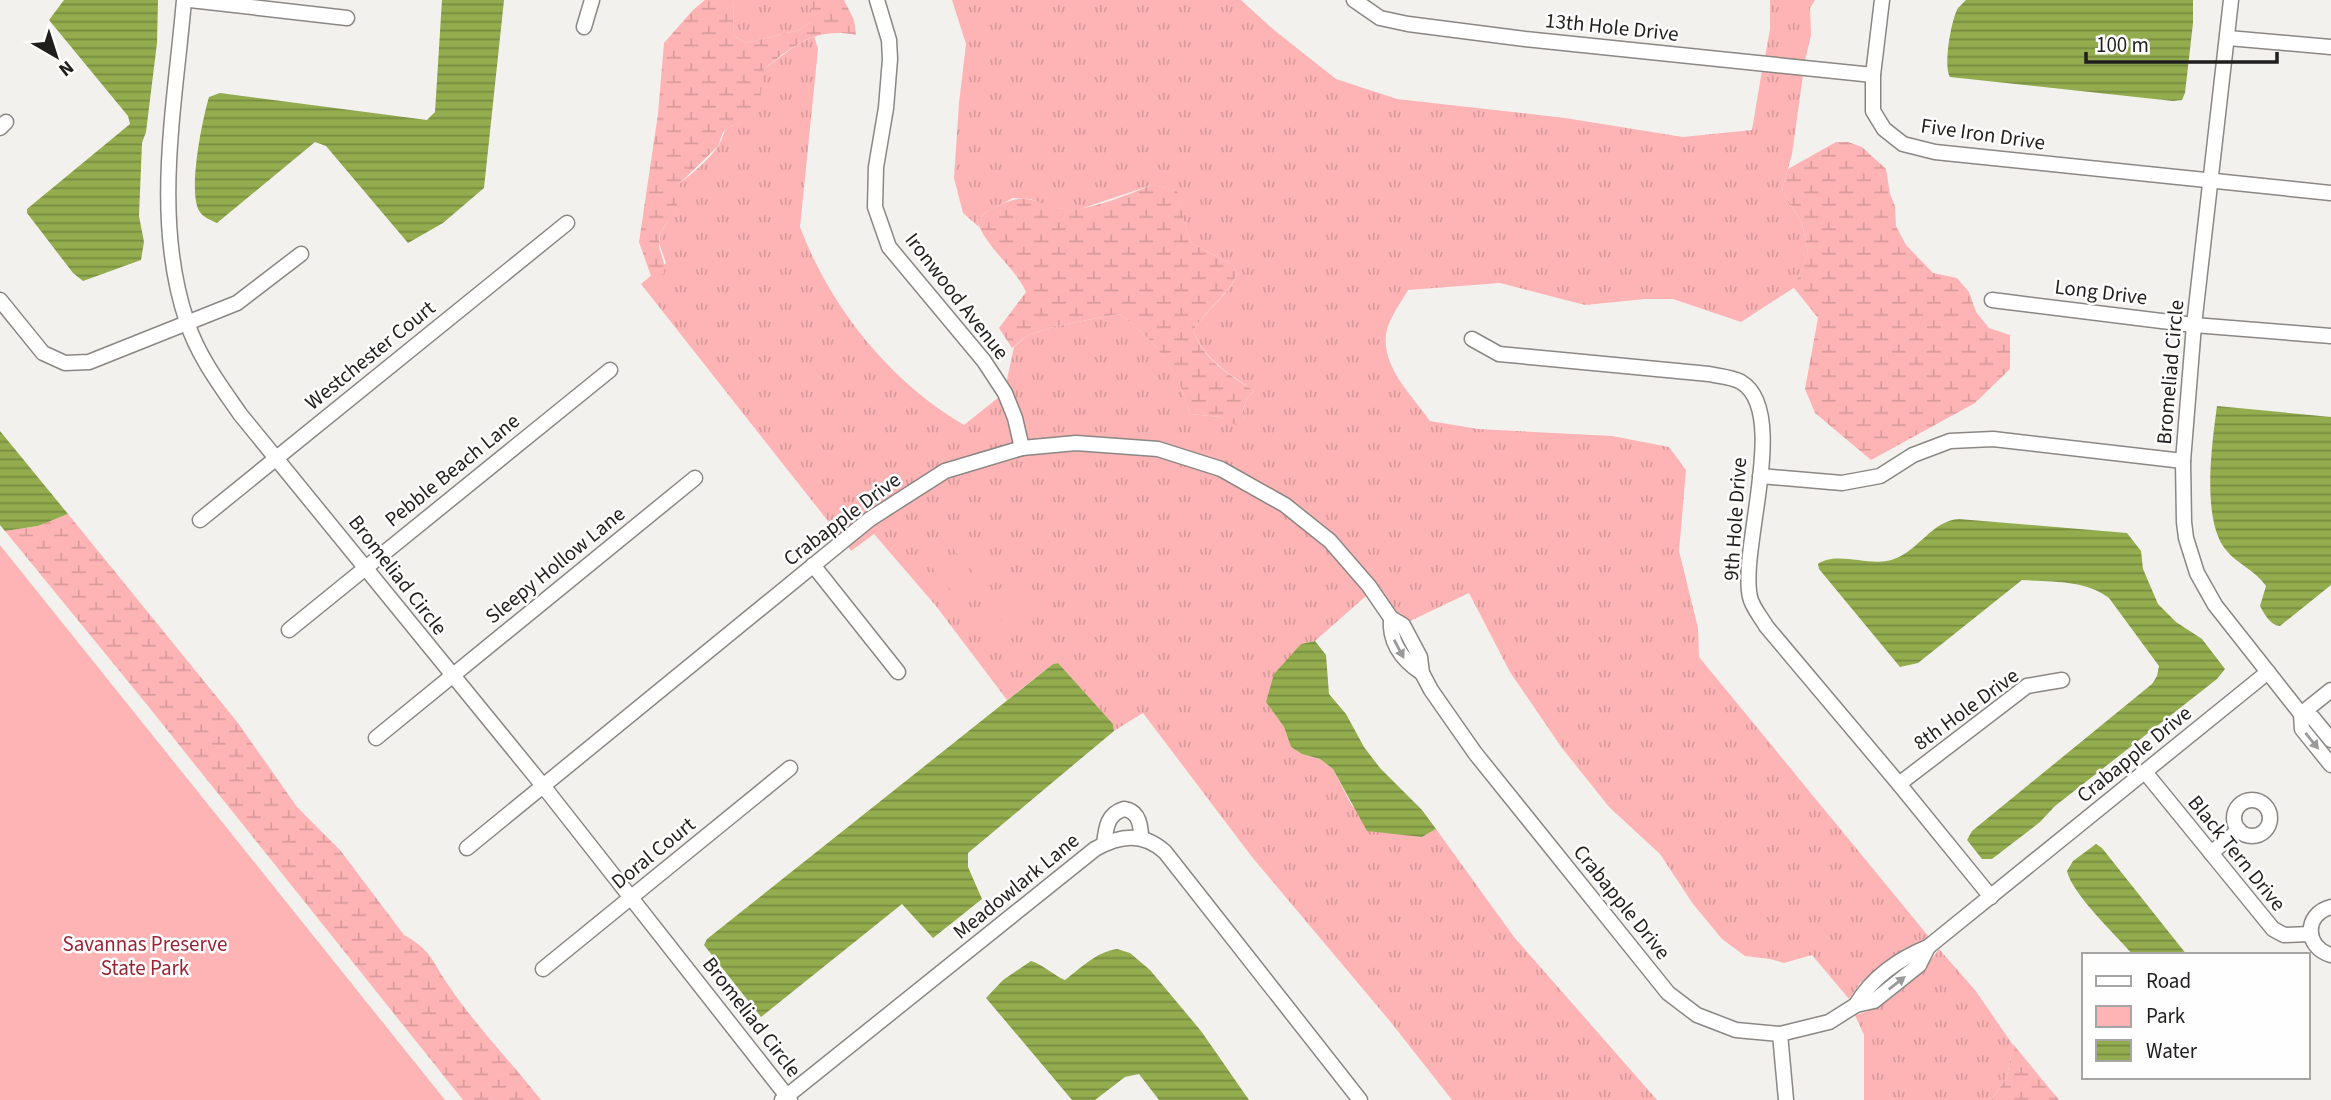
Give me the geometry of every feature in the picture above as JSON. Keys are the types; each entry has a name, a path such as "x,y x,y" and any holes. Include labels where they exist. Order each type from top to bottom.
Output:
{"street":[{"name":"Bromeliad Circle","path":"184,0 168,178 168,241 187,323 210,370 240,414 632,898 786,1099"},
{"path":"190,0 347,18"},
{"path":"584,27 592,0"},
{"name":"Ironwood Avenue","path":"877,0 888,40 890,59 886,108 876,167 875,207 889,247 984,361 1004,393 1015,418 1022,448"},
{"name":"13th Hole Drive","path":"1354,0 1380,18 1408,24 1525,39 1873,75"},
{"name":"Five Iron Drive","path":"1882,0 1873,75 1874,111 1884,129 1903,144 1935,152 2331,193"},
{"name":"Bromeliad Circle","path":"2231,0 2194,325 2183,461 2186,538 2197,573 2215,605 2301,714 2313,718 2331,740"},
{"path":"2228,38 2331,47"},
{"name":"Westchester Court","path":"200,520 566,223"},
{"path":"0,300 43,353 65,363 89,362 237,303 301,254"},
{"name":"Long Drive","path":"1992,300 2194,325 2331,336"},
{"name":"9th Hole Drive","path":"1472,339 1499,354 1709,374 1740,381 1755,396 1762,418 1760,475 1749,572 1750,598 1766,626 1992,897"},
{"name":"Pebble Beach Lane","path":"289,630 610,370"},
{"path":"1760,475 1842,483 1880,476 1913,455 1950,441 1993,439 2183,461"},
{"name":"Crabapple Drive","path":"467,848 870,519 945,471 1022,448 1076,443 1158,449 1221,469 1285,505 1330,541 1369,586 1391,618 1403,625 1420,657 1422,673 1431,690 1475,753 1668,993 1697,1015 1736,1030 1780,1034 1829,1022 1856,1005 1865,989 1897,963 1928,947 1992,897 2268,672"},
{"name":"Sleepy Hollow Lane","path":"376,738 695,478"},
{"path":"813,565 898,672"},
{"name":"8th Hole Drive","path":"1899,784 2027,686 2062,680"},
{"path":"2301,714 2331,690"},
{"name":"Bromeliad Circle","path":"2301,714 2302,729 2331,765"},
{"name":"Doral Court","path":"543,969 790,768"},
{"name":"Black Tern Drive","path":"2145,772 2278,933 2310,934 2314,918 2319,912 2331,907"},
{"path":"1104,844 1110,817 1124,809 1133,812 1138,819 1141,838 1154,843 1165,852 1360,1100"},
{"path":"2211,853 2239,830"},
{"name":"Meadowlark Lane","path":"786,1099 1104,844 1122,838 1141,838"},
{"path":"2310,934 2316,948 2331,955"},
{"path":"1780,1034 1786,1100"}],"green space":[{"path":"705,0 733,0 734,36 746,43 799,30 811,22 811,0 844,0 854,20 856,35 829,34 806,40 764,69 756,111 747,121 731,126 723,132 718,146 680,183 677,206 659,241 664,274 651,276 639,242 658,114 664,43"},
{"path":"733,0 811,0 811,22 799,30 746,43 734,36"},
{"path":"952,0 1241,0 1336,79 1397,99 1565,118 1683,137 1752,130 1762,70 1803,75 1792,154 1782,190 1802,223 1808,252 1795,287 1741,322 1673,299 1585,305 1500,283 1408,290 1389,323 1386,346 1393,370 1430,421 1478,429 1612,436 1669,447 1686,470 1679,551 1698,628 1699,657 1929,937 1903,949 1860,983 1849,999 1812,955 1784,963 1745,956 1722,939 1693,904 1660,854 1609,807 1562,748 1510,672 1469,593 1408,622 1395,612 1335,537 1288,498 1223,463 1160,442 1075,436 1027,440 1006,384 1014,347 1028,335 1056,326 1119,314 1142,333 1169,363 1179,381 1190,414 1220,417 1236,424 1245,417 1242,413 1247,398 1254,391 1211,358 1193,330 1237,275 1233,265 1191,243 1176,190 1152,185 1077,210 1052,208 1031,199 1013,198 983,214 977,221 979,227 963,213 954,178 966,44"},
{"path":"1770,0 1815,0 1810,8 1811,35 1805,61 1765,57 1770,29"},
{"path":"814,36 818,49 800,227 813,257 828,286 866,340 911,387 964,425 999,397 1014,443 941,465 866,512 839,535 641,284 666,263 659,243 661,232 677,207 677,190 680,183 713,153 726,129 742,122 764,69 795,46"},
{"path":"1836,142 1848,142 1862,147 1886,169 1895,206 1896,226 1906,245 1933,273 1957,278 1969,292 1976,312 1989,328 2010,335 2010,369 1975,403 1871,460 1815,413 1805,389 1818,318 1794,288 1808,252 1802,223 1782,190 1788,169"},
{"path":"1152,185 1177,190 1191,243 1233,265 1237,275 1193,330 1197,341 1210,358 1254,391 1247,398 1242,412 1245,417 1236,425 1220,417 1190,414 1179,382 1169,364 1142,333 1119,314 1056,326 1028,335 1012,348 999,328 1026,292 981,231 977,221 982,216 989,210 1020,199 1063,209 1084,208"},
{"path":"1077,450 1158,456 1219,475 1282,511 1326,546 1367,595 1315,641 1301,644 1266,702 1284,727 1291,747 1302,754 1320,759 1333,769 1352,806 1422,837 1436,829 1514,937 1657,1100 1452,1100 1389,1020 1252,857 1143,713 1114,731 1113,724 1057,663 1007,700 936,606 874,534 851,551 848,546 874,525 949,477 1024,455"},
{"path":"68,514 238,723 297,807 340,850 404,935 431,957 471,1015 541,1100 463,1100 5,531 38,526"},
{"path":"963,528 992,563 976,576 947,541"},
{"name":"Savannas Preserve State Park","path":"0,545 445,1100 0,1100"},
{"path":"941,546 970,581 954,594 925,559"},
{"path":"1007,583 1036,618 1020,631 991,596"},
{"path":"986,601 1014,636 998,649 970,614"},
{"path":"1939,949 1975,990 2013,1045 2007,1077 1991,1100 1864,1100 1864,1035 1855,1015 1891,998 1923,969"},
{"path":"2013,1044 2059,1100 1991,1100 2007,1077"}],"water":[{"path":"64,0 158,0 157,43 146,132 142,143 139,216 144,242 141,260 83,281 73,273 27,213 27,209 130,124 128,116 49,20"},
{"path":"442,0 504,0 484,188 443,223 408,243 326,146 315,142 217,223 200,212 195,195 196,167 209,97 220,93 427,120 435,112"},
{"path":"1966,0 2193,0 2193,23 2182,100 1950,77 1947,63 1951,32 1955,14"},
{"path":"2217,406 2331,417 2331,585 2280,626 2271,622 2260,606 2266,586 2226,550 2218,537 2213,520 2210,481"},
{"path":"0,431 68,514 38,526 5,531 0,525"},
{"path":"1959,519 2127,533 2141,551 2143,569 2158,604 2176,622 2202,639 2225,669 2217,679 1992,859 1982,859 1967,840 1972,831 2152,684 2159,666 2109,598 2100,592 2068,583 2022,580 1918,663 1900,667 1819,569 1818,564 1834,559 1875,562 1894,559 1911,550 1941,525"},
{"path":"1315,641 1326,655 1329,694 1346,714 1364,747 1380,768 1422,810 1436,829 1422,837 1367,831 1333,769 1320,759 1302,754 1291,747 1284,727 1266,702 1274,674 1301,644"},
{"path":"1058,663 1113,724 1114,731 968,853 968,867 982,899 933,938 902,904 761,1017 704,945 707,939 1053,664"},
{"path":"2096,844 2102,848 2185,953 2131,953 2077,891 2067,871 2073,861"},
{"path":"1117,949 1130,953 1150,970 1201,1031 1249,1100 1159,1100 1139,1074 1125,1077 1095,1100 1072,1100 986,998 1003,980 1031,961 1065,980 1096,957"}]}
